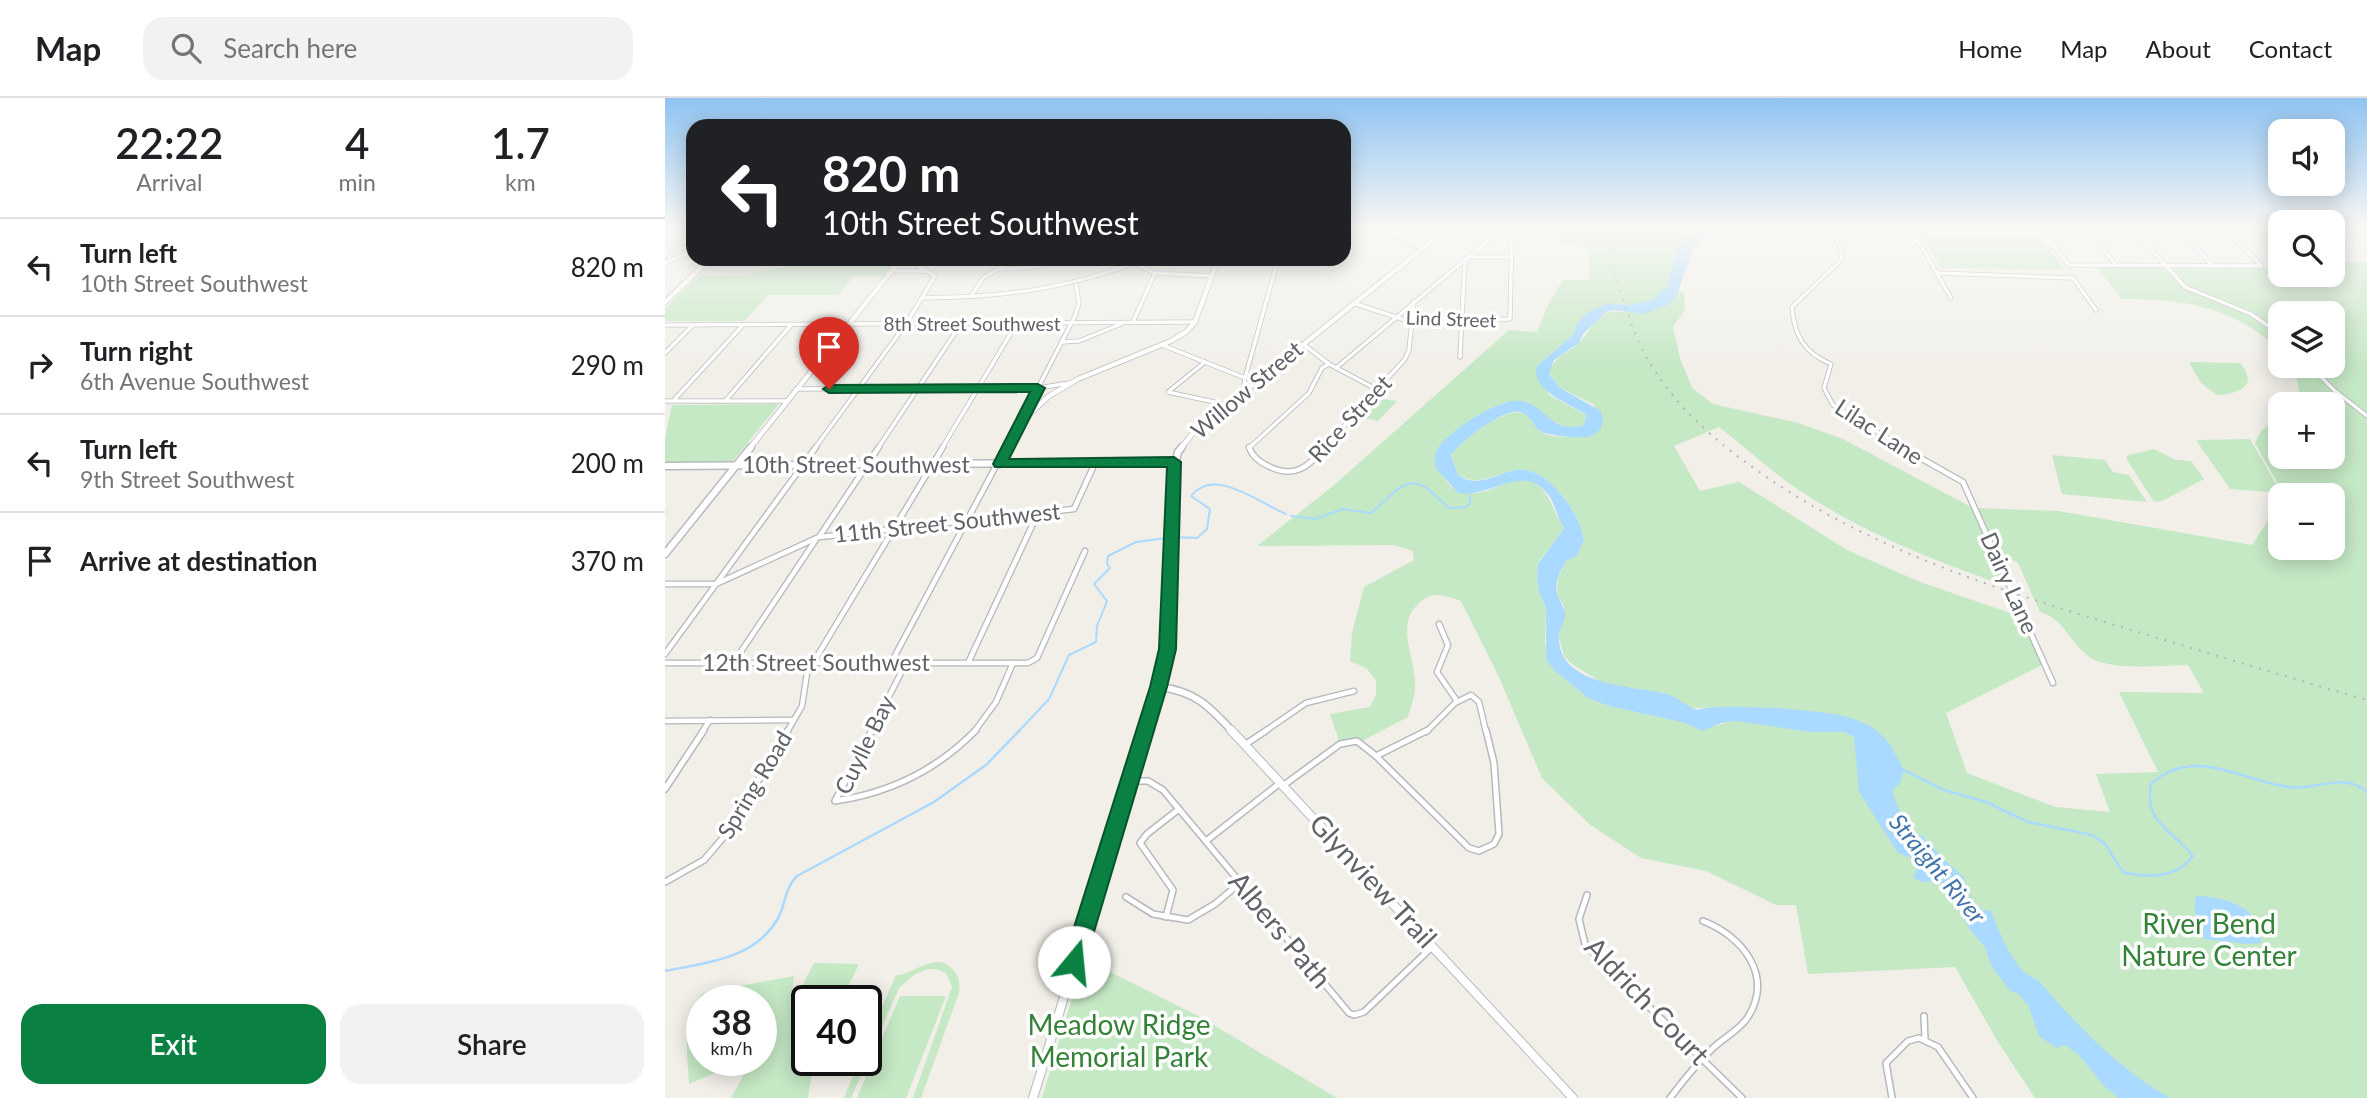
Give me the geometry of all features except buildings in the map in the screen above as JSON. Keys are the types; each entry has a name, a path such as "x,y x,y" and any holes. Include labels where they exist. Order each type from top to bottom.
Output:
{"street":[{"path":"665,302 693,276"},
{"path":"665,554 888,276"},
{"path":"665,654 906,324 935,276"},
{"path":"970,297 987,276"},
{"path":"922,298 1018,296 1076,285 1102,276"},
{"path":"1133,322 1154,276"},
{"path":"1019,426 1040,402 1070,383 1162,345 1186,332 1195,322 1212,276 1193,276"},
{"path":"1247,388 1244,378 1273,276"},
{"name":"Willow Street","path":"1033,1098 1159,687 1168,639 1174,462 1187,439 1388,276"},
{"path":"1336,368 1444,276"},
{"path":"1459,358 1465,276"},
{"name":"Lind Street","path":"1353,303 1412,321 1510,320 1511,276"},
{"name":"Lilac Lane","path":"1824,276 1791,307 1793,324 1804,351 1831,364 1824,388 1833,405 1938,470 1963,482"},
{"path":"1938,276 1951,298"},
{"path":"2009,276 2073,278 2096,310"},
{"path":"2173,276 2192,291 2251,314 2268,326"},
{"path":"891,663 1072,323 1079,303 1076,285"},
{"name":"Rice Street","path":"1329,364 1322,368 1309,393 1252,441 1248,450 1252,455 1282,472 1298,471 1321,453 1405,359 1409,350 1413,301"},
{"path":"1062,342 1079,341 1125,322"},
{"name":"8th Street Southwest","path":"665,325 1195,322"},
{"name":"Spring Road","path":"665,882 694,867 720,844 802,706 805,678 812,664 1017,323"},
{"path":"734,663 961,324"},
{"path":"665,353 693,325"},
{"path":"673,401 743,325"},
{"path":"725,401 791,325"},
{"path":"1303,344 1329,364 1376,389"},
{"path":"1162,345 1244,378"},
{"path":"1205,362 1168,392 1227,405"},
{"path":"2322,378 2367,416"},
{"path":"796,389 1038,388 1070,383"},
{"path":"665,401 786,401"},
{"name":"10th Street Southwest","path":"665,466 1174,462"},
{"name":"11th Street Southwest","path":"665,584 716,584 817,539 1074,509 1095,463"},
{"name":"Dairy Lane","path":"1963,482 2053,684"},
{"path":"1038,513 968,663 1028,663 1037,658 1085,551"},
{"path":"1439,624 1448,645 1437,673 1457,701"},
{"name":"12th Street Southwest","path":"665,663 968,663"},
{"name":"Cuylle Bay","path":"906,663 835,801 864,797 893,787 952,752 975,730 993,706 1013,663"},
{"name":"Glynview Trail","path":"1159,687 1182,690 1202,700 1246,744 1573,1098"},
{"path":"1246,744 1306,703 1354,691"},
{"path":"1206,841 1340,744 1357,741 1376,756 1469,848 1479,851 1490,848 1498,839 1493,754 1477,699 1468,695 1457,701 1425,733 1376,756"},
{"path":"665,789 710,720"},
{"path":"665,721 794,720"},
{"name":"Albers Path","path":"1129,781 1148,781 1159,786 1349,1013 1354,1015 1364,1012 1433,946"},
{"path":"1166,917 1173,899 1173,890 1140,843 1147,834 1179,809"},
{"path":"1126,897 1153,914 1182,921 1197,917 1240,883"},
{"name":"Aldrich Court","path":"1587,895 1579,913 1585,944 1742,1098"},
{"path":"1670,1098 1702,1059 1749,1016 1758,994 1758,982 1751,958 1736,937 1703,921"},
{"path":"1924,1016 1925,1039"},
{"path":"1892,1098 1886,1063 1908,1041 1925,1039 1938,1047 1973,1098"}],"green space":[{"path":"698,276 884,276 854,276 838,295 768,295 745,321 665,321 665,309"},
{"name":"River Bend Nature Center","path":"1590,276 1672,276 1667,287 1684,293 1685,310 1673,327 1680,358 1692,388 1713,404 1798,423 1843,439 1971,507 2007,586 1950,566 1841,516 1790,484 1719,427 1674,446 1700,491 1739,482 1847,550 1920,582 2019,616 2042,665 1946,713 1967,773 2055,807 2110,812 2096,774 2158,772 2119,692 2204,693 2188,665 2120,666 2107,664 2087,655 2061,625 2040,612 2018,563 1995,551 1975,508 2058,511 2252,545 2268,520 2268,560 2345,560 2345,483 2277,483 2270,469 2345,469 2345,392 2299,392 2296,378 2345,378 2345,301 2268,301 2268,340 2245,324 2207,308 2166,301 2121,299 2104,276 2268,276 2268,287 2345,287 2345,276 2367,276 2367,1098 2035,1098 1998,1042 1955,967 1808,974 1796,905 1776,905 1706,871 1641,858 1589,824 1542,778 1498,675 1461,601 1450,597 1440,595 1425,598 1412,611 1408,621 1408,643 1415,690 1408,717 1360,742 1340,744 1330,714 1370,707 1376,695 1376,680 1366,668 1350,661 1352,633 1364,587 1414,560 1413,551 1394,545 1257,546 1333,486 1509,330 1537,332 1549,303 1563,280 1590,280","holes":["1621,305 1625,313 1609,312 1598,319 1579,343 1555,361 1549,373 1560,388 1595,405 1586,437 1548,435 1525,414 1507,414 1485,425 1451,454 1458,475 1473,480 1516,470 1528,470 1539,475 1560,493 1576,517 1584,540 1576,557 1566,561 1558,578 1557,595 1564,606 1559,637 1564,656 1572,664 1604,684 1665,693 1692,708 1739,707 1737,721 1698,728 1609,706 1588,698 1554,670 1545,645 1546,607 1539,593 1537,577 1538,563 1564,528 1547,495 1537,485 1522,479 1479,493 1469,493 1453,488 1445,476 1443,442 1476,416 1506,402 1538,410 1546,418 1569,428 1584,425 1586,415 1549,395 1537,366 1574,334 1576,325 1587,313"]},
{"path":"2189,362 2240,363 2246,371 2247,383 2232,393 2217,395 2201,383"},
{"path":"1372,398 1397,401 1378,421 1357,416"},
{"path":"779,404 732,462 665,462 665,439 672,405"},
{"name":"River Bend Nature Center","path":"2268,426 2268,466 2255,443 2261,431"},
{"path":"2250,439 2275,483 2268,483 2268,492 2230,489 2196,440"},
{"path":"2154,449 2176,460 2191,461 2204,479 2162,501 2154,502 2126,458"},
{"path":"2052,455 2105,460 2113,472 2129,475 2147,502 2062,494"},
{"name":"Meadow Ridge Memorial Park","path":"1084,959 1198,1016 1337,1098 1042,1098"},
{"path":"935,962 950,967 956,974 959,993 921,1098 913,1098 952,987 946,973 927,969 914,975 899,988 882,1027 882,1007 896,975"},
{"path":"814,963 859,964 849,985 803,985"},
{"path":"794,976 790,1010 791,1008 791,1076 812,1076 808,1098 731,1098 743,1076 777,1076 777,985 746,985"},
{"path":"900,996 946,996 906,1098 857,1098 866,1076 882,1076 882,1039"},
{"path":"689,1076 708,1076 689,1084"},
{"path":"853,1076 861,1076 851,1098 844,1098"}],"water":[{"name":"Straight River","path":"1670,276 1684,276 1676,298 1667,305 1643,314 1615,310 1606,312 1583,334 1579,343 1554,360 1549,374 1560,388 1601,411 1601,429 1587,437 1555,435 1539,430 1523,413 1512,412 1472,434 1451,455 1458,475 1472,481 1516,470 1528,470 1539,475 1560,493 1576,517 1584,540 1576,557 1566,561 1556,587 1565,616 1559,637 1562,653 1571,665 1599,681 1664,693 1697,710 1724,707 1791,709 1847,717 1874,728 1889,744 1904,770 1900,783 1893,790 1902,816 1912,829 1964,877 1967,893 1982,910 1991,911 2015,961 2029,976 2038,980 2115,1059 2170,1098 2119,1098 2103,1085 2079,1055 2065,1045 2057,1048 2039,1036 2029,1007 2019,994 2010,991 1991,965 1985,947 1968,927 1955,900 1937,881 1923,882 1913,878 1916,870 1911,858 1898,853 1859,792 1854,737 1844,732 1810,732 1737,721 1721,723 1702,731 1685,723 1609,706 1588,698 1554,670 1546,659 1546,607 1539,593 1538,564 1564,528 1550,497 1540,486 1519,481 1483,491 1458,493 1435,467 1435,456 1443,442 1462,425 1487,410 1511,401 1530,404 1563,426 1584,425 1586,415 1545,390 1536,375 1537,366 1574,334 1576,325 1587,313 1606,304 1631,305 1653,299 1667,287"},
{"path":"2196,896 2241,906 2256,921 2261,943 2205,939 2196,918"}],"waterway":[{"path":"1291,516 1315,519 1343,509 1370,513 1401,487 1415,483 1423,486 1450,508 1466,507 1470,503 1470,495"},
{"path":"1174,537 1197,538 1207,529 1210,509 1191,496 1201,488 1212,485 1237,490 1286,514"},
{"path":"1018,732 1049,699 1069,655 1096,642 1097,626 1107,601 1094,584 1110,568 1107,564 1108,556 1136,542 1167,538"},
{"path":"665,971 712,962 755,943 777,920 790,886 797,876 934,802 986,765 1020,730"},
{"path":"1904,770 1944,790 1986,802 2028,822 2092,835 2105,844 2123,872 2152,876 2170,873 2186,864 2193,856 2161,825 2152,808 2151,784 2167,773 2184,767 2201,766 2289,787 2339,782 2358,786 2367,792"}],"railway":[{"path":"1616,276 1636,335 1664,385 1720,442 1768,478 1810,504 1897,548 1987,584 2081,615 2367,700"}],"route":[{"path":"829,389 1038,388 1000,464 1174,462 1167,649 1159,687 1074,962"}]}
